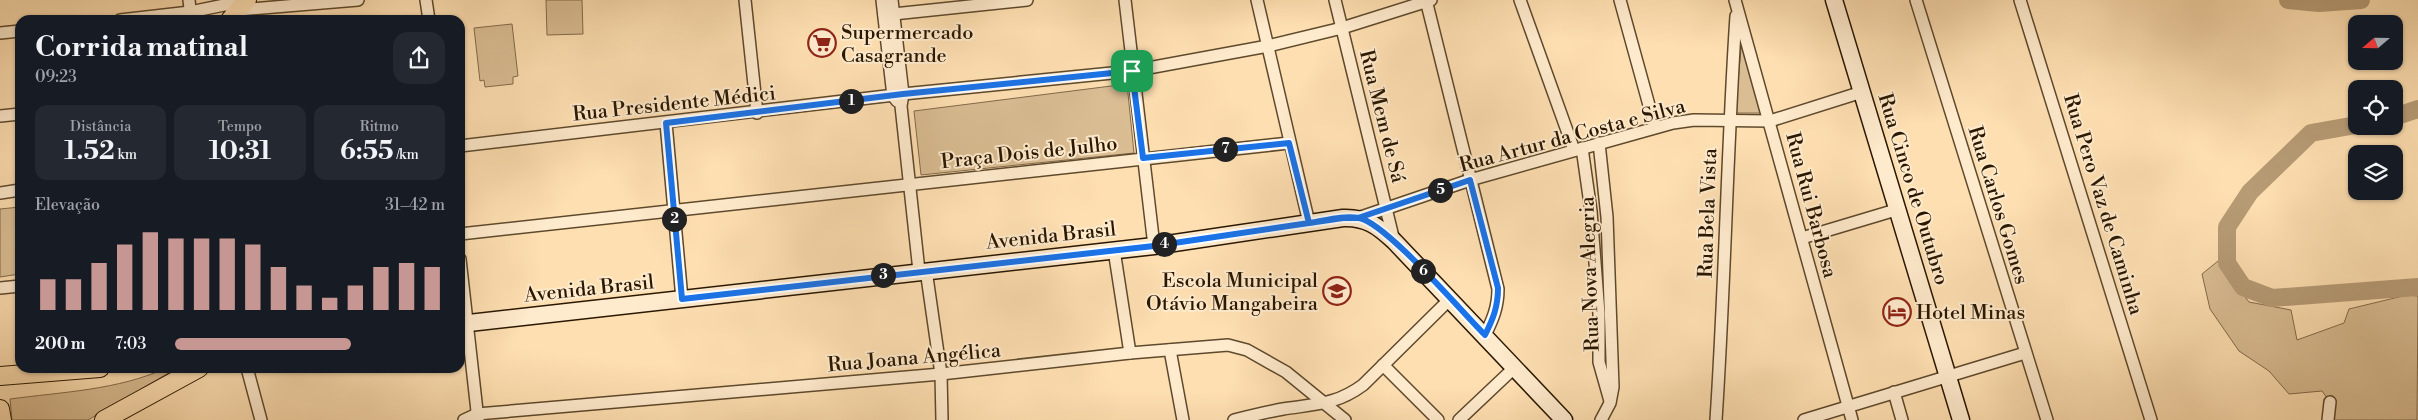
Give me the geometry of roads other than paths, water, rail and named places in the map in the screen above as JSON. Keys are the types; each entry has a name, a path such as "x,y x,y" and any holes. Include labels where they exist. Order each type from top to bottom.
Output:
{"main road":[{"path":"0,376 38,373"},
{"path":"104,420 190,373"},
{"path":"0,409 2,420"}],"street":[{"path":"188,0 190,15"},
{"path":"195,15 237,7 358,0"},
{"path":"426,0 428,15"},
{"path":"745,0 757,113"},
{"path":"882,0 889,15 909,184 941,374 942,420"},
{"path":"889,15 892,0"},
{"path":"889,15 1027,0"},
{"name":"Praça Dois de Julho","path":"465,233 673,212 1143,158 1125,0"},
{"path":"1257,0 1309,223"},
{"name":"Rua Mem de Sá","path":"1335,0 1394,241"},
{"path":"899,98 1132,71 1268,46 1342,28 1428,0 1470,180 1498,288 1498,302 1494,317 1485,335"},
{"name":"Rua Nova Alegria","path":"1520,0 1578,149 1591,211 1599,314 1599,362 1610,403"},
{"path":"1620,0 1655,127"},
{"name":"Rua Cinco de Outubro","path":"1834,0 1899,209 1961,420"},
{"name":"Rua Carlos Gomes","path":"1916,0 2047,420"},
{"name":"Rua Pero Vaz de Caminha","path":"2020,0 2151,420"},
{"name":"Rua Rui Barbosa","path":"1735,3 1770,121 1851,420"},
{"name":"Rua Bela Vista","path":"1716,420 1722,335 1735,3"},
{"path":"0,33 15,32"},
{"name":"Rua Artur da Costa e Silva","path":"1358,218 1470,180 1655,127 1694,120 1770,121 1862,92"},
{"name":"Rua Presidente Médici","path":"465,145 899,98"},
{"path":"0,116 15,114"},
{"path":"666,123 682,299"},
{"path":"1154,246 1143,158 1289,143"},
{"name":"Rua Nova Alegria","path":"1599,143 1607,217 1613,387 1610,403 1601,420"},
{"path":"0,192 15,190"},
{"path":"1802,238 1899,209"},
{"path":"1358,218 1372,223 1394,241 1564,420"},
{"name":"Avenida Brasil","path":"465,323 923,270 1154,246 1309,223 1358,218"},
{"path":"1114,250 1130,353"},
{"path":"0,288 15,286"},
{"path":"1234,420 1284,409 1326,404 1350,395 1450,299"},
{"path":"465,330 478,417"},
{"name":"Rua Joana Angélica","path":"464,420 478,417 1228,345 1247,350 1286,372 1346,420"},
{"path":"1170,350 1183,420"},
{"path":"1804,420 2025,353"},
{"path":"1383,365 1438,420"},
{"path":"1459,420 1514,368"},
{"path":"248,373 261,420"},
{"path":"1894,392 1902,420"},
{"path":"2328,420 2330,402"}],"waterway":[{"path":"2288,0 2319,3 2361,0"},
{"path":"2403,114 2418,109"},
{"path":"2348,126 2311,133 2250,192 2227,227 2227,263 2243,287 2272,298 2418,287"}],"place":[{"name":"Supermercado Casagrande","path":"822,43"},
{"name":"Escola Municipal Otávio Mangabeira","path":"1337,291"},
{"name":"Hotel Minas","path":"1897,312"}]}
